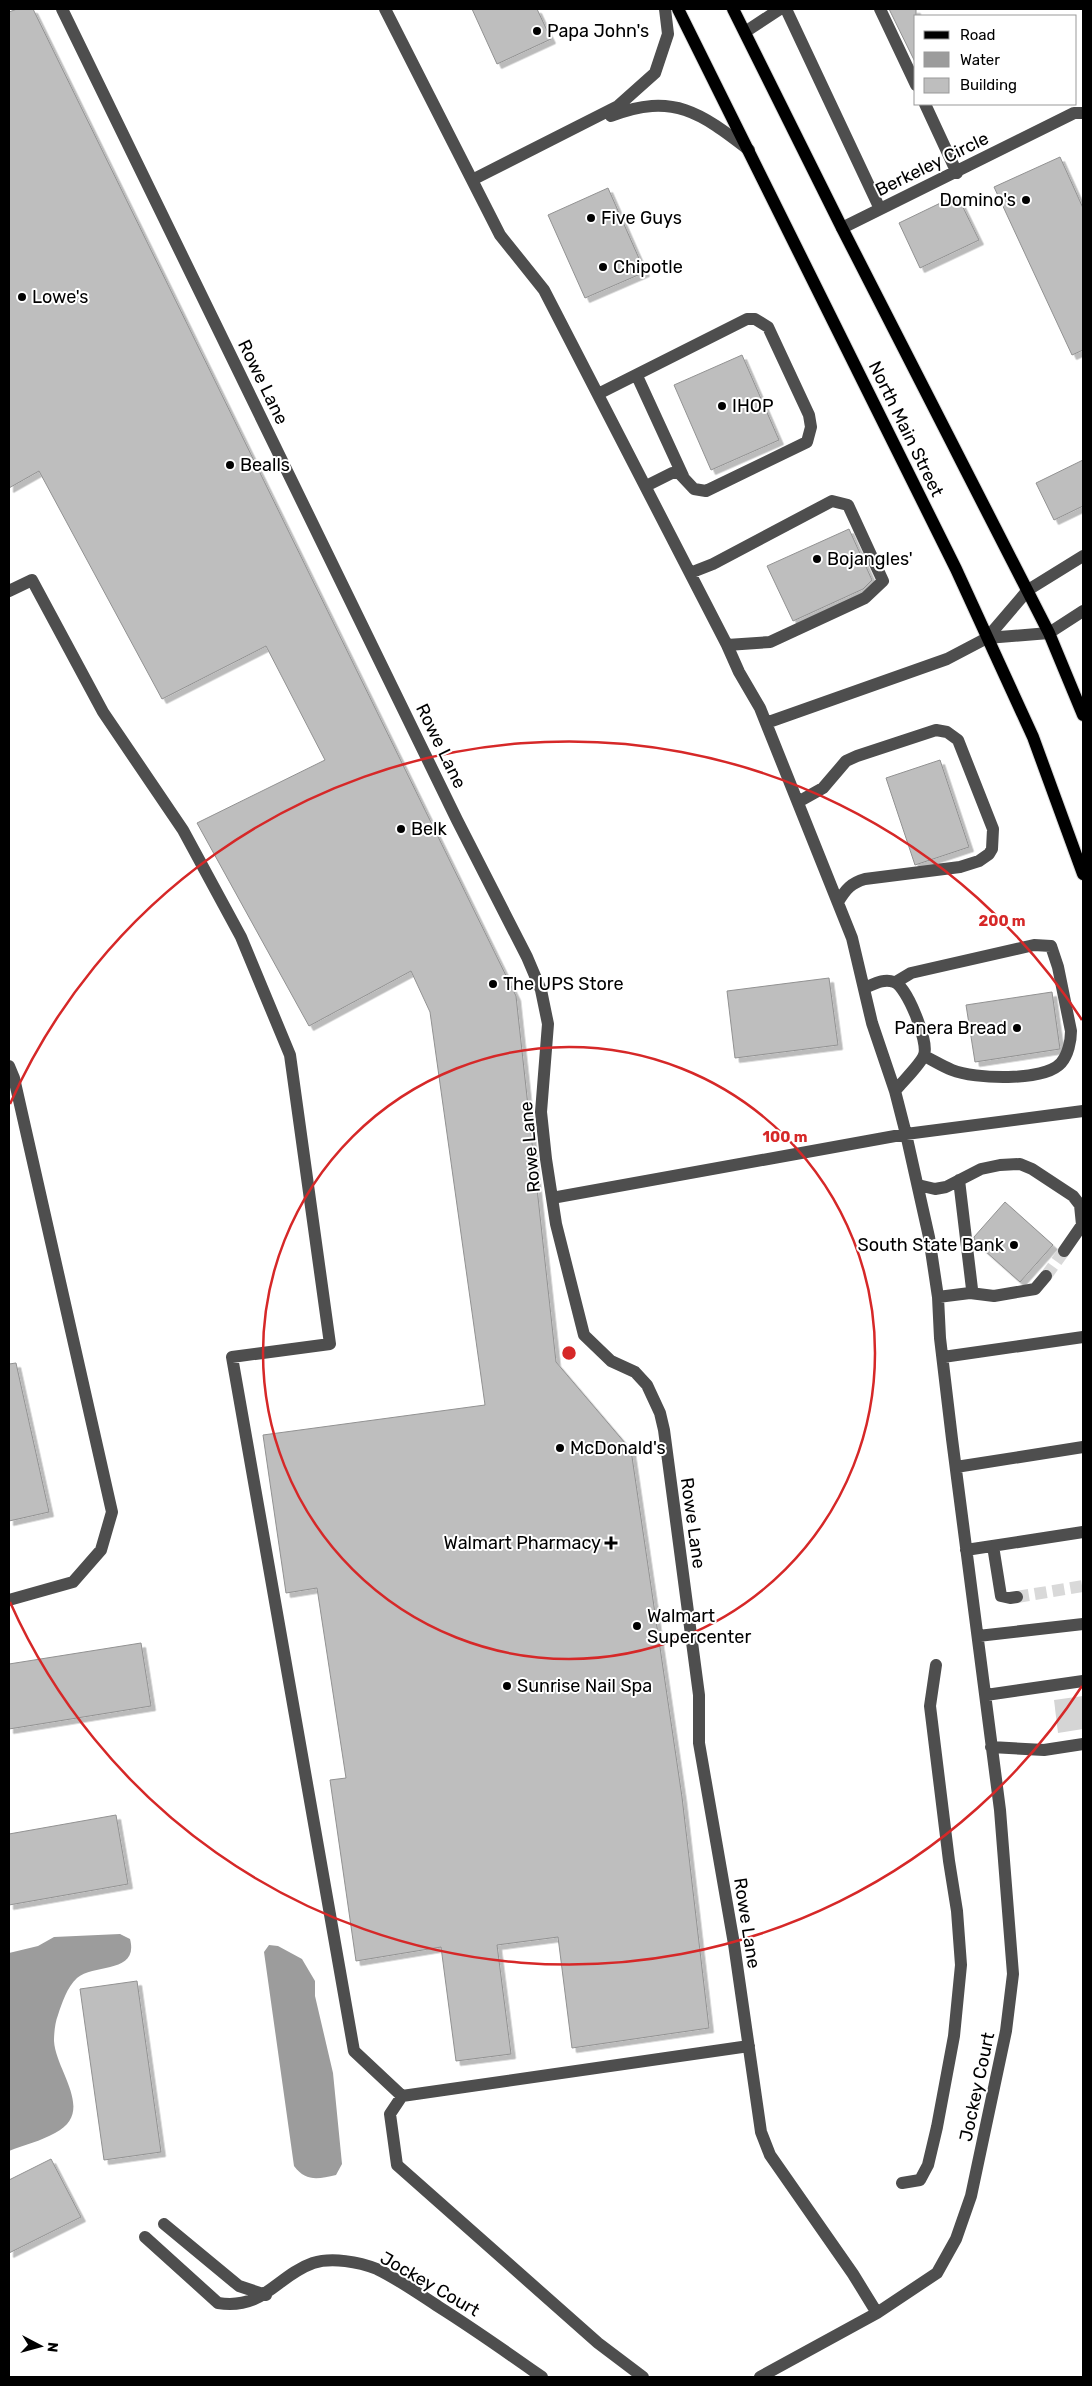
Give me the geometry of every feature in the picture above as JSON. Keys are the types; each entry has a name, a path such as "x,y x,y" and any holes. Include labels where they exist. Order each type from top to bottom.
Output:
{"main road":[{"name":"North Main Street","path":"678,9 952,560 1033,736 1083,874"},
{"name":"North Main Street","path":"733,9 842,228 1028,590 1049,633 1083,715"}],"street":[{"name":"Rowe Lane","path":"62,9 457,820 527,957 541,990 548,1024 541,1112 558,1237 584,1334 611,1361 635,1372 648,1385 660,1413 664,1430 700,1695 700,1743 734,1944 761,2132 770,2155 853,2274 877,2313"},
{"name":"Jockey Court","path":"384,9 500,235 544,290 766,723 852,938 872,1023 895,1091 929,1237 938,1297 943,1357 966,1550 1000,1810 1013,1974 1006,2031 971,2196 956,2239 937,2273 877,2313 760,2377"},
{"path":"472,180 618,106 655,74 668,34 665,9"},
{"path":"745,32 780,9"},
{"path":"786,9 880,209"},
{"path":"880,9 914,81"},
{"path":"560,136 621,112 662,104 692,111 713,122 749,150"},
{"path":"925,105 957,172"},
{"name":"Berkeley Circle","path":"842,228 1036,131 1074,113 1083,113"},
{"path":"598,394 747,319 755,319 768,327 809,414 811,427 806,442 706,491 694,489 683,476 636,376"},
{"path":"646,486 672,473 683,476"},
{"path":"690,573 713,564 832,501 848,505 883,581 865,598 770,642 727,645"},
{"path":"766,723 947,659 987,638 1028,590 1083,556"},
{"path":"9,591 32,580 103,712 183,830 241,938 290,1056 330,1344 232,1357 354,2051 402,2096"},
{"path":"987,638 1049,633 1083,611"},
{"path":"798,802 823,788 846,761 858,756 936,730 947,732 958,740 993,829 992,849 989,854 980,860 960,867 865,879 846,888 838,902"},
{"path":"864,988 881,981 896,982 911,973 1034,945 1051,946 1058,967 1071,1031 1071,1040 1060,1065 1047,1072 1008,1078 985,1077 953,1071 924,1056"},
{"path":"895,1091 924,1056 924,1040 904,989 896,982"},
{"path":"9,1066 16,1088 112,1512 101,1550 73,1582 9,1600"},
{"path":"552,1198 906,1134 1083,1112"},
{"path":"918,1185 935,1189 981,1169 1000,1165 1020,1164 1032,1169 1073,1196 1080,1205 1082,1224 1064,1250"},
{"path":"959,1180 973,1284 970,1293"},
{"path":"938,1297 970,1293 994,1296 1035,1289 1046,1276"},
{"path":"943,1357 1083,1337"},
{"path":"956,1467 1083,1447"},
{"path":"966,1550 1083,1532"},
{"path":"993,1546 1001,1596 1017,1597"},
{"path":"978,1636 1083,1624"},
{"path":"902,2183 920,2180 928,2165 938,2127 954,2036 961,1965 957,1911 930,1706 936,1665"},
{"path":"986,1695 1083,1681"},
{"path":"991,1747 1044,1750 1083,1744"},
{"path":"643,2377 598,2343 397,2165 390,2114 402,2096 748,2046"},
{"path":"164,2224 239,2286 266,2295"},
{"name":"Jockey Court","path":"145,2238 218,2303 232,2305 266,2295 291,2275 314,2263 341,2260 376,2269 491,2341 542,2377"}],"shaded area":[{"path":"1083,1696 1083,1729 1058,1733 1054,1700"}],"water":[{"path":"120,1934 130,1939 131,1950 128,1958 122,1963 85,1973 77,1978 65,1995 56,2021 54,2041 56,2053 71,2091 73,2103 72,2114 67,2124 55,2133 38,2141 9,2151 9,1953 38,1946 54,1937"},
{"path":"269,1945 278,1946 302,1959 315,1981 315,1996 333,2073 342,2164 336,2175 324,2178 308,2177 303,2175 294,2166 264,1952"}],"building":[{"path":"17,9 33,9 516,996 556,1362 631,1450 682,1797 709,2028 572,2048 558,1937 497,1945 511,2054 456,2061 441,1947 356,1961 330,1780 346,1778 317,1588 286,1593 263,1435 485,1405 430,1012 411,971 309,1026 197,823 325,760 266,646 162,699 39,471 9,488 9,12"},
{"path":"472,9 537,9 551,39 497,64"},
{"path":"889,9 916,9 916,15 914,15 914,60"},
{"path":"1060,157 1083,208 1083,350 1072,355 994,187"},
{"path":"608,188 645,272 585,298 548,215"},
{"path":"957,195 979,240 920,268 899,223"},
{"path":"742,355 779,440 711,470 674,385"},
{"path":"1083,460 1083,506 1054,520 1036,483"},
{"path":"849,529 872,580 863,589 793,621 767,566"},
{"path":"940,760 969,847 915,865 886,778"},
{"path":"829,978 838,1045 735,1058 727,991"},
{"path":"1052,992 1060,1049 975,1062 966,1005"},
{"path":"1005,1202 1053,1245 1020,1282 975,1242 974,1237"},
{"path":"16,1363 49,1512 9,1521 9,1364"},
{"path":"141,1643 151,1706 9,1729 9,1664"},
{"path":"116,1815 128,1884 9,1905 9,1834"},
{"path":"137,1981 161,2152 104,2160 80,1989"},
{"path":"51,2159 81,2217 9,2253 9,2180"}],"tunnel":[{"path":"1046,1276 1064,1251"},
{"path":"1017,1597 1083,1586"}],"place":[{"name":"Papa John's","path":"537,31"},
{"name":"Domino's","path":"1026,200"},
{"name":"Five Guys","path":"591,218"},
{"name":"Chipotle","path":"603,267"},
{"name":"Lowe's","path":"22,297"},
{"name":"IHOP","path":"722,406"},
{"name":"Bealls","path":"230,465"},
{"name":"Bojangles'","path":"817,559"},
{"name":"Belk","path":"401,829"},
{"name":"The UPS Store","path":"493,984"},
{"name":"Panera Bread","path":"1017,1028"},
{"name":"South State Bank","path":"1014,1245"},
{"name":"McDonald's","path":"560,1448"},
{"name":"Walmart Pharmacy","path":"611,1543"},
{"name":"Walmart Supercenter","path":"637,1626"},
{"name":"Sunrise Nail Spa","path":"507,1686"}]}
